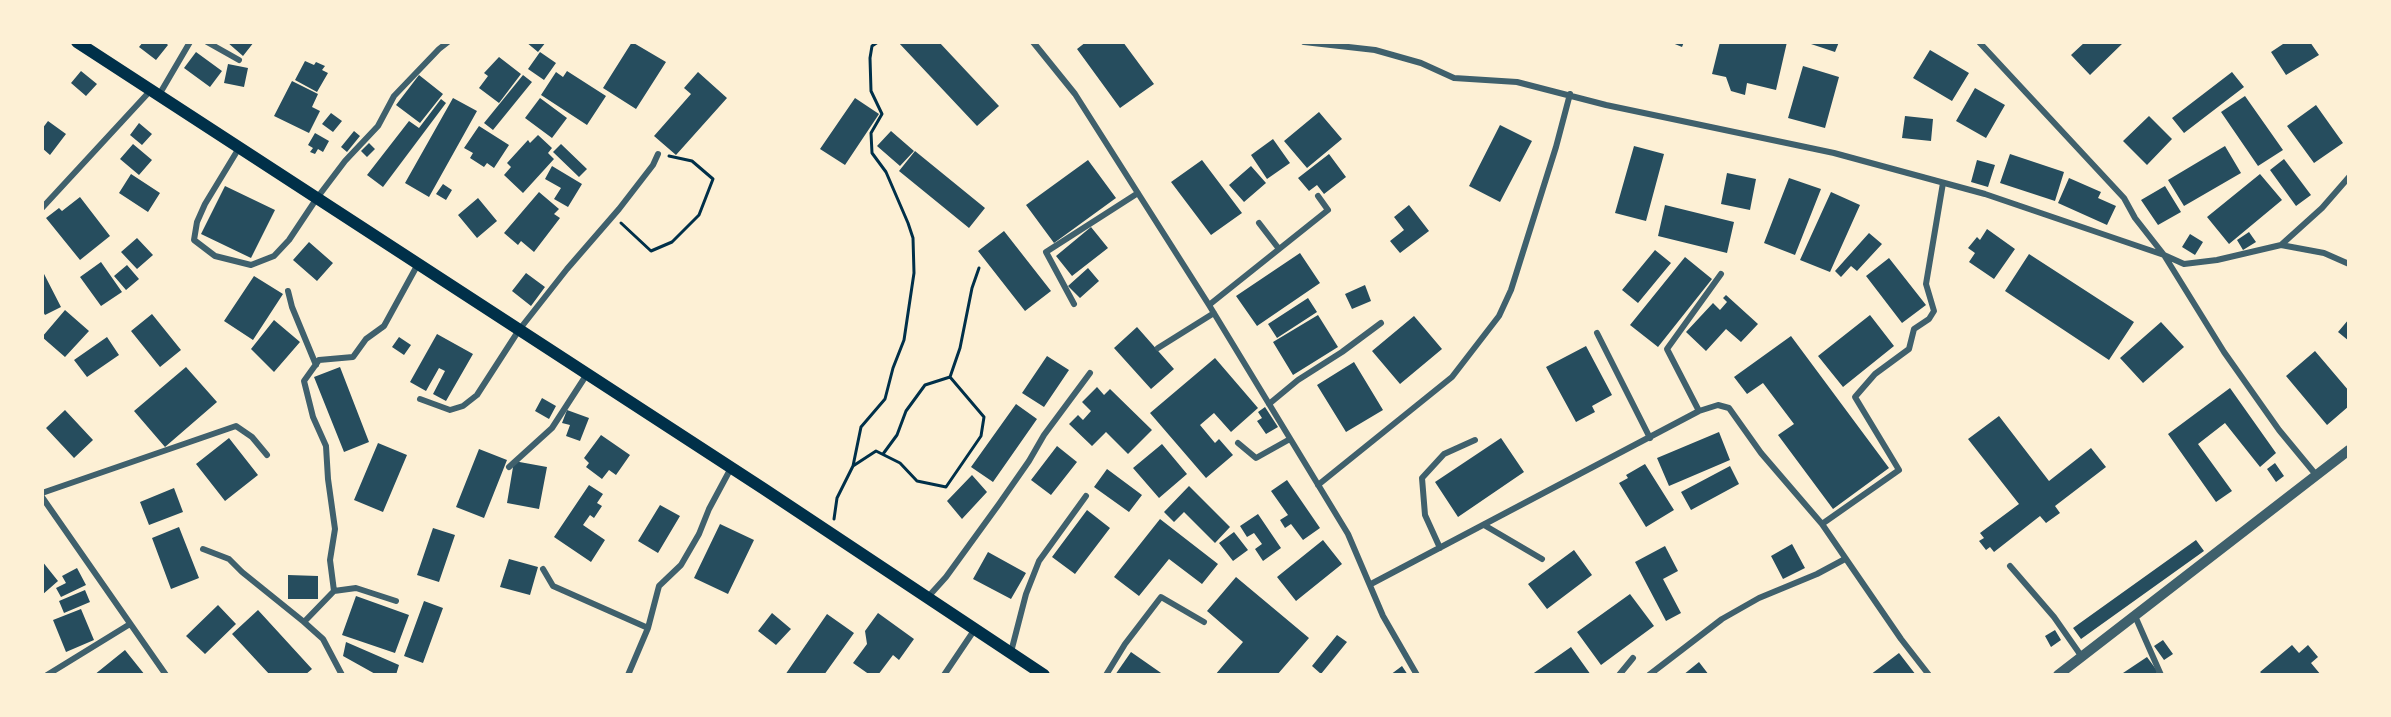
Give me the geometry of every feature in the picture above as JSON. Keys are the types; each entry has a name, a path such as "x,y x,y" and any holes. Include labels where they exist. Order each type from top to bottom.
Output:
{"main road":[{"path":"77,42 829,532 1039,674"}],"street":[{"path":"42,208 155,92 190,42"},
{"path":"207,42 239,60"},
{"path":"239,147 197,222 194,240 215,256 251,265 274,256 289,240 345,161 378,126 394,96 439,48 448,42"},
{"path":"1033,42 1075,94 1214,313 1348,534 1383,616 1417,675"},
{"path":"1979,42 2061,133 2108,179 2164,255 2224,352 2279,430 2317,476"},
{"path":"1308,43 1375,50 1421,63 1454,78 1517,82 1606,105 1834,153 1985,194 2164,255 2184,264 2217,260 2281,245 2324,253 2349,264"},
{"path":"1318,485 1452,377 1499,316 1511,290 1570,94"},
{"path":"420,399 450,410 463,406 477,395 519,330 567,268 613,216 653,165 658,154"},
{"path":"2281,245 2322,208 2349,177"},
{"path":"1821,524 1899,470 1855,398 1875,374 1909,349 1914,329 1929,319 1934,311 1926,284 1943,183"},
{"path":"1074,304 1046,252 1138,193"},
{"path":"1209,305 1328,210 1318,196"},
{"path":"1259,223 1279,249"},
{"path":"334,591 330,560 335,529 326,446 313,417 304,381 319,360 353,357 366,339 384,326 418,264"},
{"path":"1699,411 1667,349 1721,274"},
{"path":"288,291 292,307 316,365"},
{"path":"1158,348 1214,313"},
{"path":"1269,404 1298,380 1342,352 1381,323"},
{"path":"1597,333 1650,438"},
{"path":"927,598 946,577 999,504 1044,435 1090,373"},
{"path":"509,467 552,428 587,374"},
{"path":"1371,584 1699,411 1718,405 1729,408 1761,453 1821,524 1929,675"},
{"path":"166,675 42,495 236,426 252,437 267,455"},
{"path":"1238,443 1256,458 1290,439"},
{"path":"1440,548 1425,515 1422,478 1444,454 1474,440"},
{"path":"2058,675 2349,450"},
{"path":"628,675 648,628 659,586 681,565 731,468"},
{"path":"1011,653 1026,594 1039,561 1086,496"},
{"path":"1484,525 1542,559"},
{"path":"203,549 228,559 323,639 342,675"},
{"path":"1649,675 1722,619 1760,598 1817,574 1845,559"},
{"path":"2010,566 2054,617 2082,657"},
{"path":"543,569 554,586 648,628"},
{"path":"304,622 334,591 356,588 396,601"},
{"path":"1106,675 1125,644 1161,597 1204,622"},
{"path":"2135,616 2161,675"},
{"path":"47,675 130,624"},
{"path":"944,675 975,629"},
{"path":"1619,675 1633,658"}],"path":[{"path":"829,532 834,519 837,498 853,466 861,427 885,399 893,368 904,340 914,273 913,238 886,172 872,153 871,133 882,114 871,91 870,58 873,46 878,42"},
{"path":"613,216 651,251 672,242 699,215 713,179 692,161 658,154"},
{"path":"950,377 979,268"},
{"path":"853,466 876,451 900,463 917,481 946,487 981,436 984,417 950,377"},
{"path":"883,454 897,435 906,411 925,385 950,377"}],"building":[{"path":"143,42 165,42 168,45 156,60 139,47"},
{"path":"227,42 254,42 243,56"},
{"path":"526,42 546,42 538,52"},
{"path":"632,42 666,62 636,109 603,88"},
{"path":"898,42 939,42 999,106 977,126"},
{"path":"1086,42 1123,42 1154,84 1120,108 1077,49"},
{"path":"1670,42 1684,42 1682,47"},
{"path":"1720,42 1787,42 1776,90 1747,83 1745,95 1731,91 1726,77 1712,74"},
{"path":"1805,42 1839,42 1835,52"},
{"path":"2085,42 2124,42 2090,75 2071,55"},
{"path":"2286,42 2310,42 2319,55 2286,75 2271,52"},
{"path":"1930,50 1969,73 1952,101 1913,78"},
{"path":"196,52 222,71 210,87 184,68"},
{"path":"540,52 556,63 544,80 528,69"},
{"path":"499,57 521,74 499,103 479,88 488,76 484,73"},
{"path":"305,61 325,66 322,70 328,73 317,92 295,80"},
{"path":"228,64 248,68 244,87 224,83"},
{"path":"1803,66 1839,77 1825,128 1788,118"},
{"path":"81,71 97,84 86,96 71,83"},
{"path":"567,71 606,96 587,125 541,95 556,72 563,77"},
{"path":"698,72 727,98 676,155 654,136 691,94 684,88"},
{"path":"2232,72 2244,87 2184,133 2172,118"},
{"path":"419,75 443,94 420,123 396,105"},
{"path":"523,75 532,82 493,130 484,123"},
{"path":"292,81 318,94 312,107 320,111 309,133 274,116"},
{"path":"1975,88 2005,105 1986,138 1956,121"},
{"path":"2245,96 2283,150 2258,166 2221,112"},
{"path":"453,98 477,111 429,197 405,183"},
{"path":"540,98 567,118 552,138 525,118"},
{"path":"855,98 879,114 845,165 820,149"},
{"path":"441,99 446,103 383,187 367,175 409,121 419,128"},
{"path":"2316,105 2343,143 2314,163 2287,126"},
{"path":"1319,112 1342,139 1307,168 1284,141"},
{"path":"331,113 342,121 333,132 322,124"},
{"path":"1905,116 1933,119 1931,141 1902,138"},
{"path":"2149,116 2172,139 2147,165 2123,141"},
{"path":"48,121 66,134 50,155 42,148 42,129"},
{"path":"139,123 152,134 142,145 130,135"},
{"path":"1500,125 1532,141 1500,202 1469,186"},
{"path":"479,126 509,145 494,168 487,163 484,167 470,158 473,153 464,148"},
{"path":"354,131 360,136 347,152 341,147"},
{"path":"891,131 914,151 900,166 877,146"},
{"path":"315,133 329,141 323,152 318,149 315,154 310,152 313,148 308,145"},
{"path":"538,135 552,148 548,153 554,159 523,193 504,175 511,167 507,163 528,140 530,143"},
{"path":"1273,139 1290,163 1267,179 1251,155"},
{"path":"369,143 375,149 367,157 361,151"},
{"path":"133,144 152,160 139,175 120,159"},
{"path":"561,144 587,169 579,177 553,152"},
{"path":"1634,146 1664,154 1646,221 1615,213"},
{"path":"2225,146 2241,173 2184,206 2168,180"},
{"path":"915,151 985,208 969,228 899,171"},
{"path":"1329,154 1346,177 1324,194 1317,185 1309,191 1298,178"},
{"path":"2010,154 2064,172 2055,201 2000,183"},
{"path":"2284,159 2311,195 2296,206 2270,170"},
{"path":"1088,160 1116,198 1054,243 1026,205"},
{"path":"1202,160 1242,213 1211,235 1171,182"},
{"path":"1977,160 1995,165 1988,187 1971,182"},
{"path":"552,166 582,184 568,207 554,199 561,188 545,179"},
{"path":"1251,166 1266,183 1244,202 1229,185"},
{"path":"1727,173 1756,179 1750,210 1721,204"},
{"path":"131,174 160,193 148,212 119,193"},
{"path":"2260,174 2282,200 2229,244 2207,217"},
{"path":"1789,178 1821,189 1795,255 1764,243"},
{"path":"2069,178 2101,192 2098,198 2116,206 2107,225 2058,203"},
{"path":"443,184 452,190 446,200 436,194"},
{"path":"225,186 275,210 251,258 201,234"},
{"path":"2165,186 2181,212 2158,225 2141,200"},
{"path":"539,192 559,209 554,214 560,218 534,252 521,241 518,245 504,233"},
{"path":"1831,192 1860,205 1830,272 1800,260"},
{"path":"80,197 110,236 80,260 46,218 59,208 62,211"},
{"path":"478,198 497,221 477,238 458,215"},
{"path":"1409,205 1429,231 1400,253 1390,241 1404,230 1394,217"},
{"path":"1665,205 1734,222 1727,253 1658,236"},
{"path":"1091,227 1108,248 1072,276 1056,256"},
{"path":"1987,229 2015,249 1994,279 1969,262 1975,253 1968,248 1977,237 1980,240"},
{"path":"1004,231 1051,291 1025,311 978,251"},
{"path":"2249,232 2256,242 2243,250 2237,240"},
{"path":"1869,233 1882,244 1857,271 1851,266 1841,277 1835,271"},
{"path":"2190,234 2203,242 2195,255 2182,247"},
{"path":"137,238 153,255 137,269 121,252"},
{"path":"309,242 333,263 317,281 293,260"},
{"path":"1655,250 1671,263 1638,303 1622,290"},
{"path":"1300,253 1320,283 1257,326 1236,296"},
{"path":"2029,254 2134,322 2109,360 2005,291"},
{"path":"1685,257 1712,279 1658,347 1630,325"},
{"path":"1889,258 1926,305 1902,323 1866,276"},
{"path":"101,262 122,292 101,306 80,277"},
{"path":"127,265 139,279 126,290 114,276"},
{"path":"1088,268 1099,281 1080,298 1068,286"},
{"path":"42,270 61,307 45,315 42,310"},
{"path":"526,273 545,287 531,306 512,291"},
{"path":"254,276 283,294 253,340 224,321"},
{"path":"1365,285 1371,301 1352,309 1345,294"},
{"path":"1726,295 1758,324 1741,342 1726,329 1706,351 1686,332 1713,303 1720,310 1727,302 1723,298"},
{"path":"1308,298 1317,312 1277,338 1268,324"},
{"path":"65,310 89,331 65,357 42,337"},
{"path":"152,314 181,350 160,367 131,331"},
{"path":"1318,315 1338,347 1293,375 1273,342"},
{"path":"1870,315 1894,346 1843,387 1818,356"},
{"path":"1414,316 1442,349 1400,384 1372,351"},
{"path":"2349,319 2349,341 2338,332"},
{"path":"274,320 300,342 274,372 251,349"},
{"path":"2161,322 2184,347 2143,383 2120,358"},
{"path":"1137,327 1174,369 1151,389 1114,348"},
{"path":"437,334 473,354 446,401 433,394 445,371 439,368 426,391 410,382"},
{"path":"1791,336 1889,468 1833,509 1778,435 1794,424 1763,383 1747,394 1734,377"},
{"path":"107,337 119,355 87,377 74,360"},
{"path":"399,337 411,345 404,355 392,347"},
{"path":"1586,346 1612,395 1592,406 1595,412 1576,422 1546,367"},
{"path":"2315,351 2349,391 2349,406 2327,425 2286,376"},
{"path":"1047,356 1069,370 1044,407 1022,393"},
{"path":"1215,358 1258,408 1231,432 1214,413 1200,425 1215,443 1219,439 1233,455 1206,478 1150,413"},
{"path":"1354,362 1383,410 1346,432 1317,385"},
{"path":"186,367 217,402 165,447 134,411"},
{"path":"340,367 369,442 344,452 314,377"},
{"path":"1097,387 1104,395 1110,389 1152,430 1128,454 1106,432 1092,446 1069,424 1078,415 1083,420 1091,411 1082,402"},
{"path":"2230,388 2276,453 2260,467 2225,423 2198,444 2232,491 2216,502 2168,434"},
{"path":"542,398 556,406 549,419 535,411"},
{"path":"1016,404 1037,419 993,482 971,467"},
{"path":"1265,407 1278,427 1266,434 1257,421 1262,418 1258,412"},
{"path":"65,410 93,440 74,458 46,428"},
{"path":"567,410 589,418 580,441 566,436 570,425 562,423"},
{"path":"1999,416 2049,481 2091,448 2106,467 2055,506 2060,513 2046,523 2040,516 1994,552 1990,547 1986,550 1979,541 1984,538 1980,533 2019,504 1968,439"},
{"path":"1719,432 1730,460 1669,486 1657,458"},
{"path":"601,435 630,455 616,475 609,470 602,479 586,467 589,463 584,458"},
{"path":"229,438 258,475 225,501 196,464"},
{"path":"1501,438 1524,472 1458,517 1435,482"},
{"path":"378,443 407,455 383,512 354,500"},
{"path":"1162,444 1187,474 1159,498 1133,468"},
{"path":"1057,446 1077,462 1051,495 1031,480"},
{"path":"479,449 507,460 484,518 456,507"},
{"path":"514,461 547,467 539,509 507,503"},
{"path":"2275,463 2284,476 2276,482 2267,469"},
{"path":"1645,464 1674,510 1646,527 1619,483 1628,478 1626,475"},
{"path":"1730,466 1739,484 1691,510 1681,492"},
{"path":"1107,469 1142,495 1129,512 1094,487"},
{"path":"972,475 987,492 962,519 947,501"},
{"path":"1287,480 1320,528 1303,540 1291,524 1285,528 1280,520 1288,515 1271,491"},
{"path":"589,485 603,494 597,503 602,506 594,518 590,515 583,525 605,540 591,562 554,537"},
{"path":"1189,486 1230,527 1215,543 1184,512 1174,522 1164,512"},
{"path":"174,488 183,512 149,525 140,502"},
{"path":"660,505 680,516 658,553 638,541"},
{"path":"1087,510 1110,528 1075,574 1052,557"},
{"path":"1258,514 1281,548 1263,561 1255,549 1262,544 1254,533 1247,537 1240,526"},
{"path":"1160,519 1218,564 1202,584 1169,559 1139,596 1114,577"},
{"path":"720,524 754,540 728,594 694,578"},
{"path":"179,527 199,578 171,589 152,538"},
{"path":"433,528 455,535 439,582 417,575"},
{"path":"1234,532 1248,550 1233,561 1219,543"},
{"path":"1323,540 1342,564 1296,601 1277,577"},
{"path":"2196,540 2204,551 2081,639 2073,628"},
{"path":"1792,544 1805,568 1783,579 1771,556"},
{"path":"1665,546 1678,571 1663,579 1681,613 1666,621 1635,562"},
{"path":"1574,550 1592,575 1547,609 1528,584"},
{"path":"988,552 1026,573 1011,599 973,579"},
{"path":"509,559 538,567 530,595 500,587"},
{"path":"42,561 58,581 42,595"},
{"path":"77,568 86,585 61,597 56,588 66,583 62,576"},
{"path":"288,575 318,576 318,599 288,599"},
{"path":"1236,577 1309,638 1277,675 1215,675 1243,642 1207,611"},
{"path":"85,590 90,602 64,613 59,601"},
{"path":"1630,594 1654,626 1601,665 1577,632"},
{"path":"356,596 409,615 395,653 342,635"},
{"path":"424,601 443,608 423,663 404,656"},
{"path":"218,605 236,624 205,654 186,636"},
{"path":"81,609 94,640 66,652 53,620"},
{"path":"258,610 312,669 305,675 270,675 232,634"},
{"path":"772,613 791,629 776,645 758,631"},
{"path":"878,613 914,639 899,660 893,655 878,675 870,675 853,663 867,644 865,631"},
{"path":"827,614 854,633 824,675 785,675"},
{"path":"2055,630 2061,640 2051,647 2045,636"},
{"path":"1337,635 1347,642 1321,674 1312,666"},
{"path":"2163,640 2173,654 2164,660 2154,646"},
{"path":"346,642 399,665 396,675 377,675 343,656"},
{"path":"2292,645 2299,653 2308,645 2318,657 2311,663 2321,675 2263,675 2260,672"},
{"path":"1571,647 1591,675 1531,675"},
{"path":"125,650 145,675 94,675"},
{"path":"1131,652 1164,675 1115,675"},
{"path":"1899,653 1916,675 1870,675"},
{"path":"2147,657 2158,672 2153,675 2125,675 2123,673"},
{"path":"1699,662 1709,675 1683,675"},
{"path":"1402,666 1408,675 1390,675"}]}
